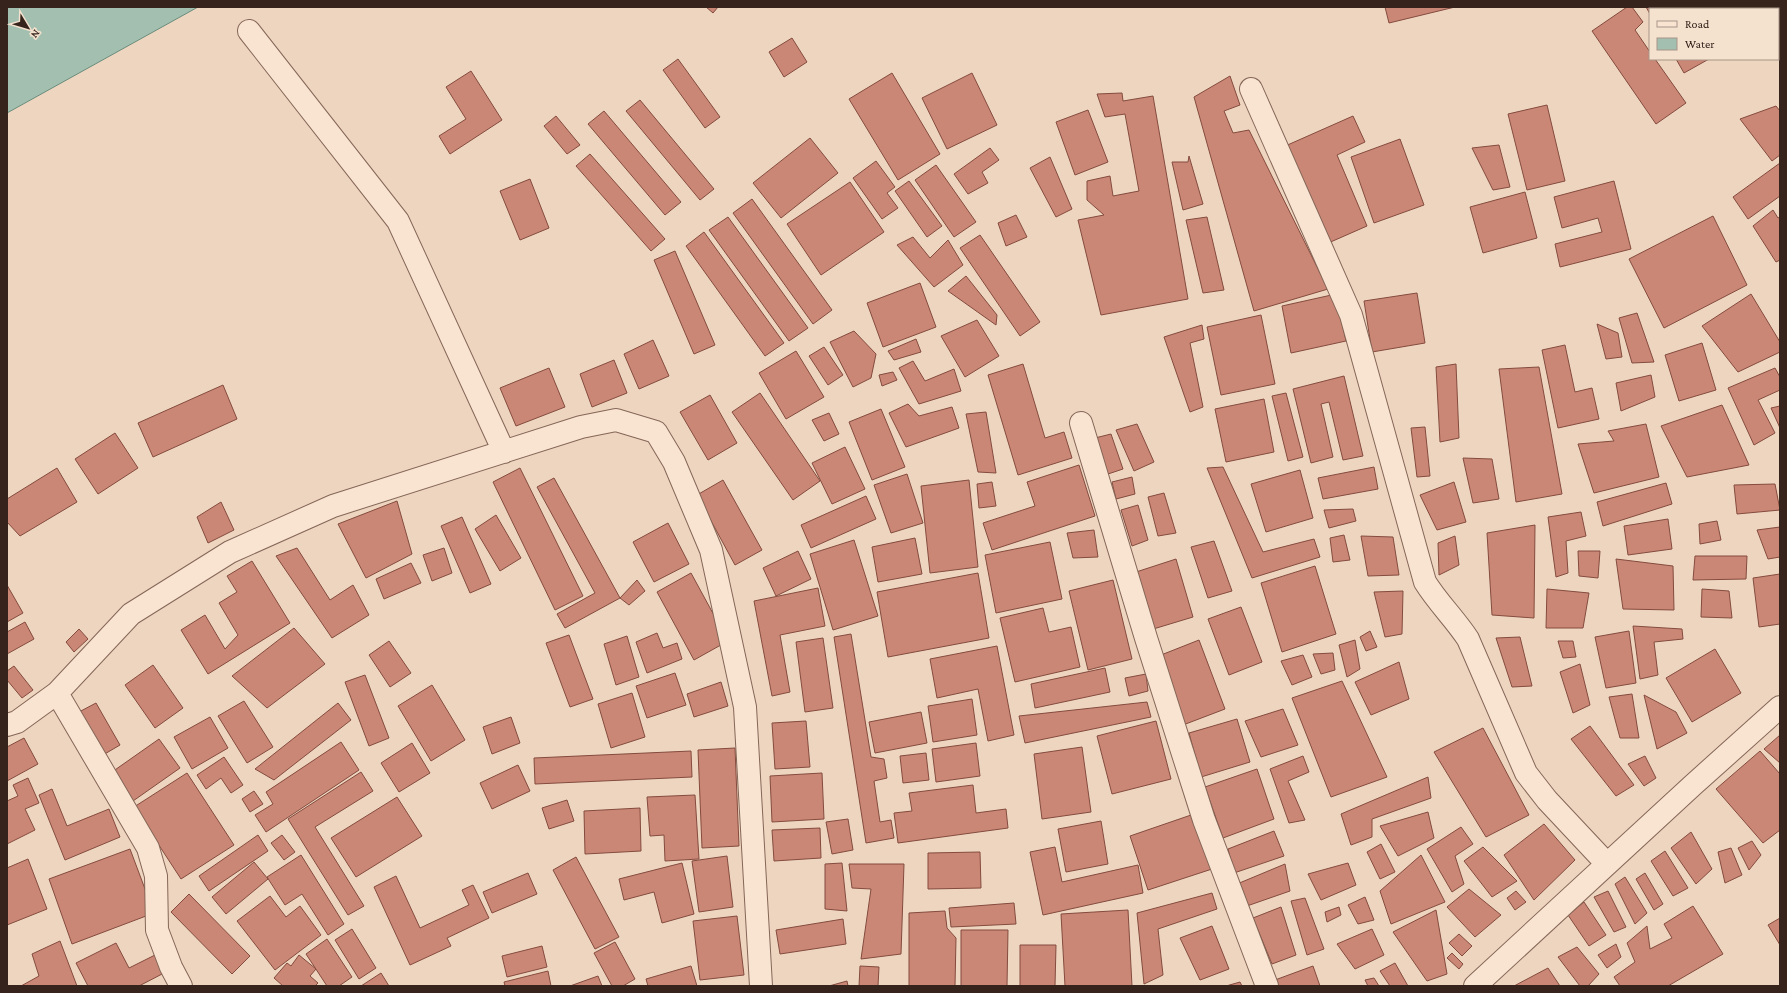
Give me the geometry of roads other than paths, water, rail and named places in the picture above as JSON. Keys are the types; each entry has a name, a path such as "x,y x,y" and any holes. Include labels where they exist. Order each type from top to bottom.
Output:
{"street":[{"path":"249,31 398,221 504,452"},
{"path":"1251,89 1351,315 1425,582 1435,598 1457,622 1468,639 1526,773 1547,800 1607,864"},
{"path":"7,725 16,722 57,693 131,614 230,552 333,506 581,427 616,420 656,432 674,462 711,550 745,707 761,986"},
{"path":"1081,423 1146,638 1204,820 1267,986"},
{"path":"57,693 148,848 156,876 157,930 171,967 181,986"},
{"path":"1475,986 1780,707"}],"water":[{"path":"7,7 198,7 7,113"}]}
